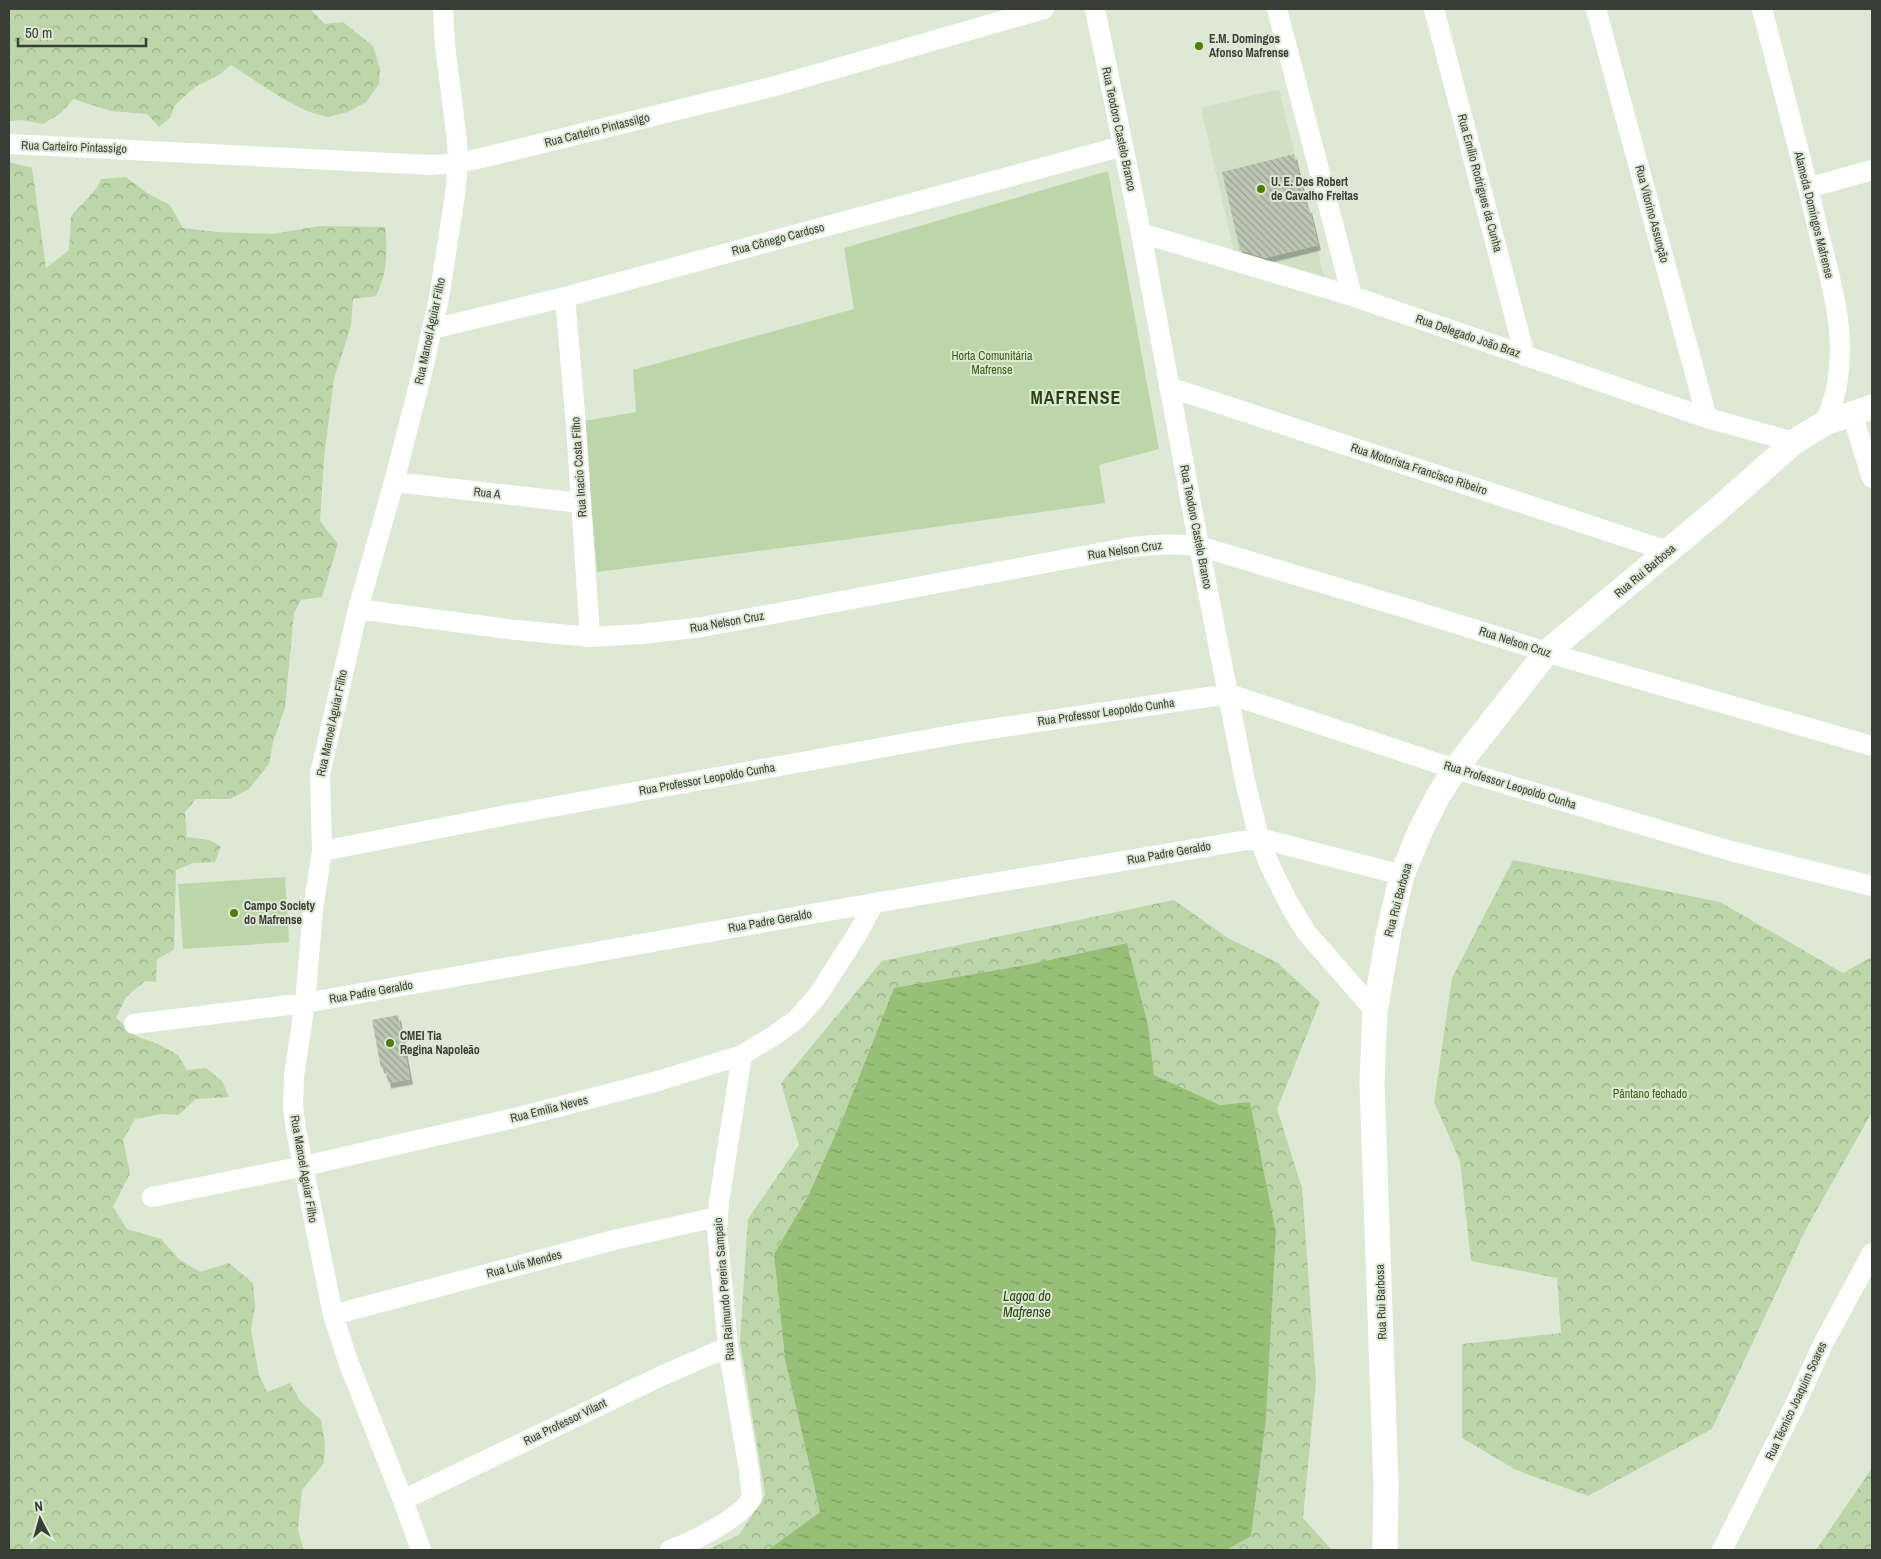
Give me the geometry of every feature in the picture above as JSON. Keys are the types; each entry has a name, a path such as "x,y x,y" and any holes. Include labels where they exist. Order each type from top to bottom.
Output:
{"street":[{"name":"Rua Manoel Aguiar Filho","path":"421,1550 349,1364 333,1315 293,1106 297,1051 305,1003 313,910 322,851 320,774 358,609 394,482 432,329 439,298 452,214 458,163 446,9"},
{"name":"Rua Carteiro Pintassilgo","path":"138,150 403,164 440,165 458,163 775,86 1044,9"},
{"name":"Rua Teodoro Castelo Branco","path":"1095,9 1141,233 1245,781 1259,838 1281,889 1306,932 1374,1011"},
{"path":"1277,9 1352,296"},
{"name":"Rua Emílio Rodrigues da Cunha","path":"1434,9 1525,356"},
{"name":"Rua Vitorino Assunção","path":"1596,9 1707,418"},
{"name":"Alameda Domingos Mafrense","path":"1762,9 1808,188 1832,289 1839,331 1838,377 1835,395 1825,424"},
{"name":"Rua Carteiro Pintassigo","path":"9,144 138,150"},
{"name":"Rua Cônego Cardoso","path":"432,329 564,297 1123,146"},
{"path":"1808,188 1872,170"},
{"name":"Rua Delegado João Braz","path":"1141,233 1352,296 1707,418 1794,442"},
{"name":"Rua Inacio Costa Filho","path":"564,297 590,637"},
{"name":"Rua Motorista Francisco Ribeiro","path":"1169,386 1668,551"},
{"path":"1862,410 1872,478"},
{"name":"Rua Rui Barbosa","path":"1385,1550 1386,1476 1372,1083 1374,1011 1388,931 1402,875 1422,827 1455,769 1547,652 1794,442 1825,424 1862,410"},
{"name":"Rua A","path":"394,482 581,503"},
{"name":"Rua Nelson Cruz","path":"358,609 507,629 590,637 642,634 702,627 1156,544 1176,543 1199,546 1336,586 1547,652 1872,746"},
{"name":"Rua Professor Leopoldo Cunha","path":"322,851 518,813 963,733 1229,694 1455,769 1727,850 1872,886"},
{"name":"Rua Padre Geraldo","path":"134,1024 305,1003 874,903 1259,838 1402,875"},
{"name":"Rua Emília Neves","path":"152,1196 304,1166 519,1117 658,1081 742,1056 797,1020 818,995 856,936 874,903"},
{"name":"Rua Raimundo Pereira Sampaio","path":"670,1550 706,1534 735,1514 749,1503 752,1498 752,1488 728,1347 717,1230 717,1217 742,1056"},
{"name":"Rua Luís Mendes","path":"333,1315 614,1240 717,1217"},
{"name":"Rua Técnico Joaquim Soares","path":"1722,1550 1794,1407 1824,1342 1872,1254"},
{"name":"Rua Professor Vilant","path":"403,1500 661,1376 728,1347"}],"shaded area":[{"name":"U. E. Des Robert de Cavalho Freitas","path":"1279,89 1329,298 1238,269 1201,108"}],"green space":[{"path":"9,9 310,9 325,24 343,22 373,46 380,68 379,84 366,102 348,112 327,117 307,111 282,98 231,65 219,75 195,87 175,105 170,118 159,127 147,114 111,111 73,99 61,113 43,124 23,120 9,121"},
{"path":"9,162 32,168 46,268 69,250 71,216 96,189 101,179 126,177 147,193 170,205 183,228 217,232 273,234 319,226 385,227 386,254 382,279 376,296 353,299 351,326 334,379 324,458 320,521 338,544 322,597 301,600 294,613 285,708 273,742 269,764 249,789 230,799 196,799 185,812 187,837 209,840 221,846 215,862 193,863 176,870 174,950 157,959 156,982 145,981 126,997 116,1018 136,1036 158,1044 178,1055 187,1070 206,1068 222,1081 229,1097 196,1099 178,1115 162,1114 135,1119 123,1140 130,1173 113,1207 127,1229 161,1239 179,1259 200,1272 229,1263 253,1283 255,1306 251,1330 259,1375 267,1392 290,1383 301,1402 321,1420 325,1444 324,1463 302,1490 298,1530 304,1550 9,1550"},
{"name":"Horta Comunitária Mafrense","path":"1108,171 1159,449 1099,465 1105,503 597,572 584,421 636,412 633,370 854,309 844,248"},
{"name":"Pântano fechado","path":"1513,860 1720,902 1843,973 1872,957 1872,1112 1806,1229 1712,1429 1588,1496 1516,1470 1462,1438 1462,1344 1561,1333 1557,1278 1471,1261 1460,1161 1434,1102 1452,978"},
{"name":"Campo Society do Mafrense","path":"285,877 289,942 183,949 178,884"},
{"path":"1174,900 1228,938 1278,963 1320,1002 1277,1109 1302,1188 1316,1381 1303,1518 1332,1550 1227,1550 1251,1536 1266,1420 1276,1232 1250,1102 1220,1105 1153,1075 1148,1025 1127,943 1026,965 847,1108 808,1196 774,1254 785,1359 820,1512 768,1550 707,1550 739,1535 765,1495 740,1341 748,1219 799,1145 781,1083 882,961"},
{"path":"1872,1468 1872,1550 1816,1550"}],"water":[{"name":"Lagoa do Mafrense","path":"1127,943 1148,1025 1154,1075 1220,1105 1250,1102 1276,1232 1266,1420 1251,1536 1227,1550 768,1550 820,1512 785,1359 774,1254 808,1196 847,1108 894,988 1026,965"}],"building":[{"path":"1294,154 1318,245 1265,258 1240,250 1222,172"},
{"name":"CMEI Tia Regina Napoleão","path":"398,1015 410,1079 388,1083 385,1067 381,1068 372,1020"}],"place":[{"name":"E.M. Domingos Afonso Mafrense","path":"1199,46"},
{"name":"U. E. Des Robert de Cavalho Freitas","path":"1261,189"},
{"name":"Campo Society do Mafrense","path":"234,913"},
{"name":"CMEI Tia Regina Napoleão","path":"390,1043"}],"district":[{"name":"MAFRENSE","path":"1076,398"}]}
